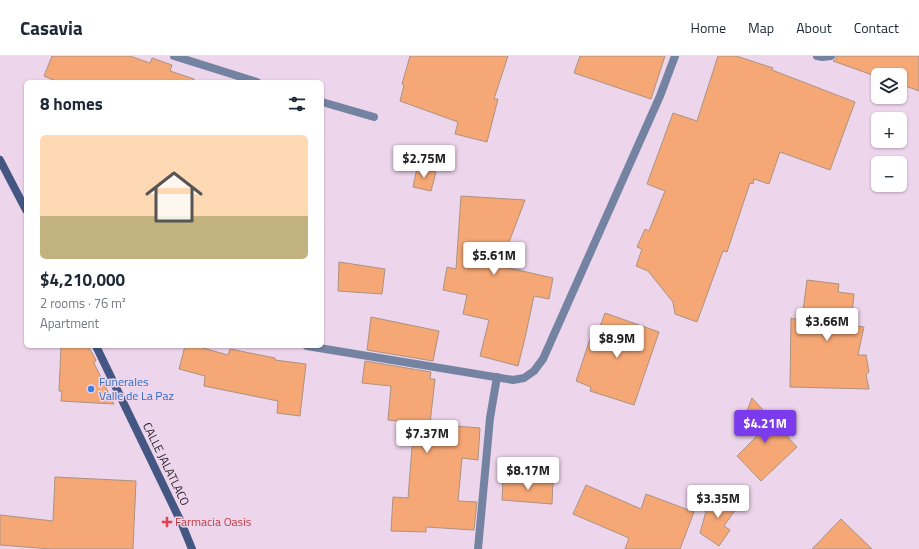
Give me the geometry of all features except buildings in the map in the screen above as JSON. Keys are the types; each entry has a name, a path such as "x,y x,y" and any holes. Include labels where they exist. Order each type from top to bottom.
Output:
{"main road":[{"path":"0,160 24,206"},
{"name":"CALLE JALATLACO","path":"97,348 192,549"}],"street":[{"path":"174,56 251,80"},
{"path":"320,348 513,380 524,378 534,371 543,359 660,96 675,56"},
{"path":"817,56 831,56"},
{"path":"324,103 374,117"},
{"path":"478,549 490,418 497,377"}],"place":[{"name":"Funerales Valle de La Paz","path":"91,389"},
{"name":"Farmacia Oasis","path":"167,522"}]}
